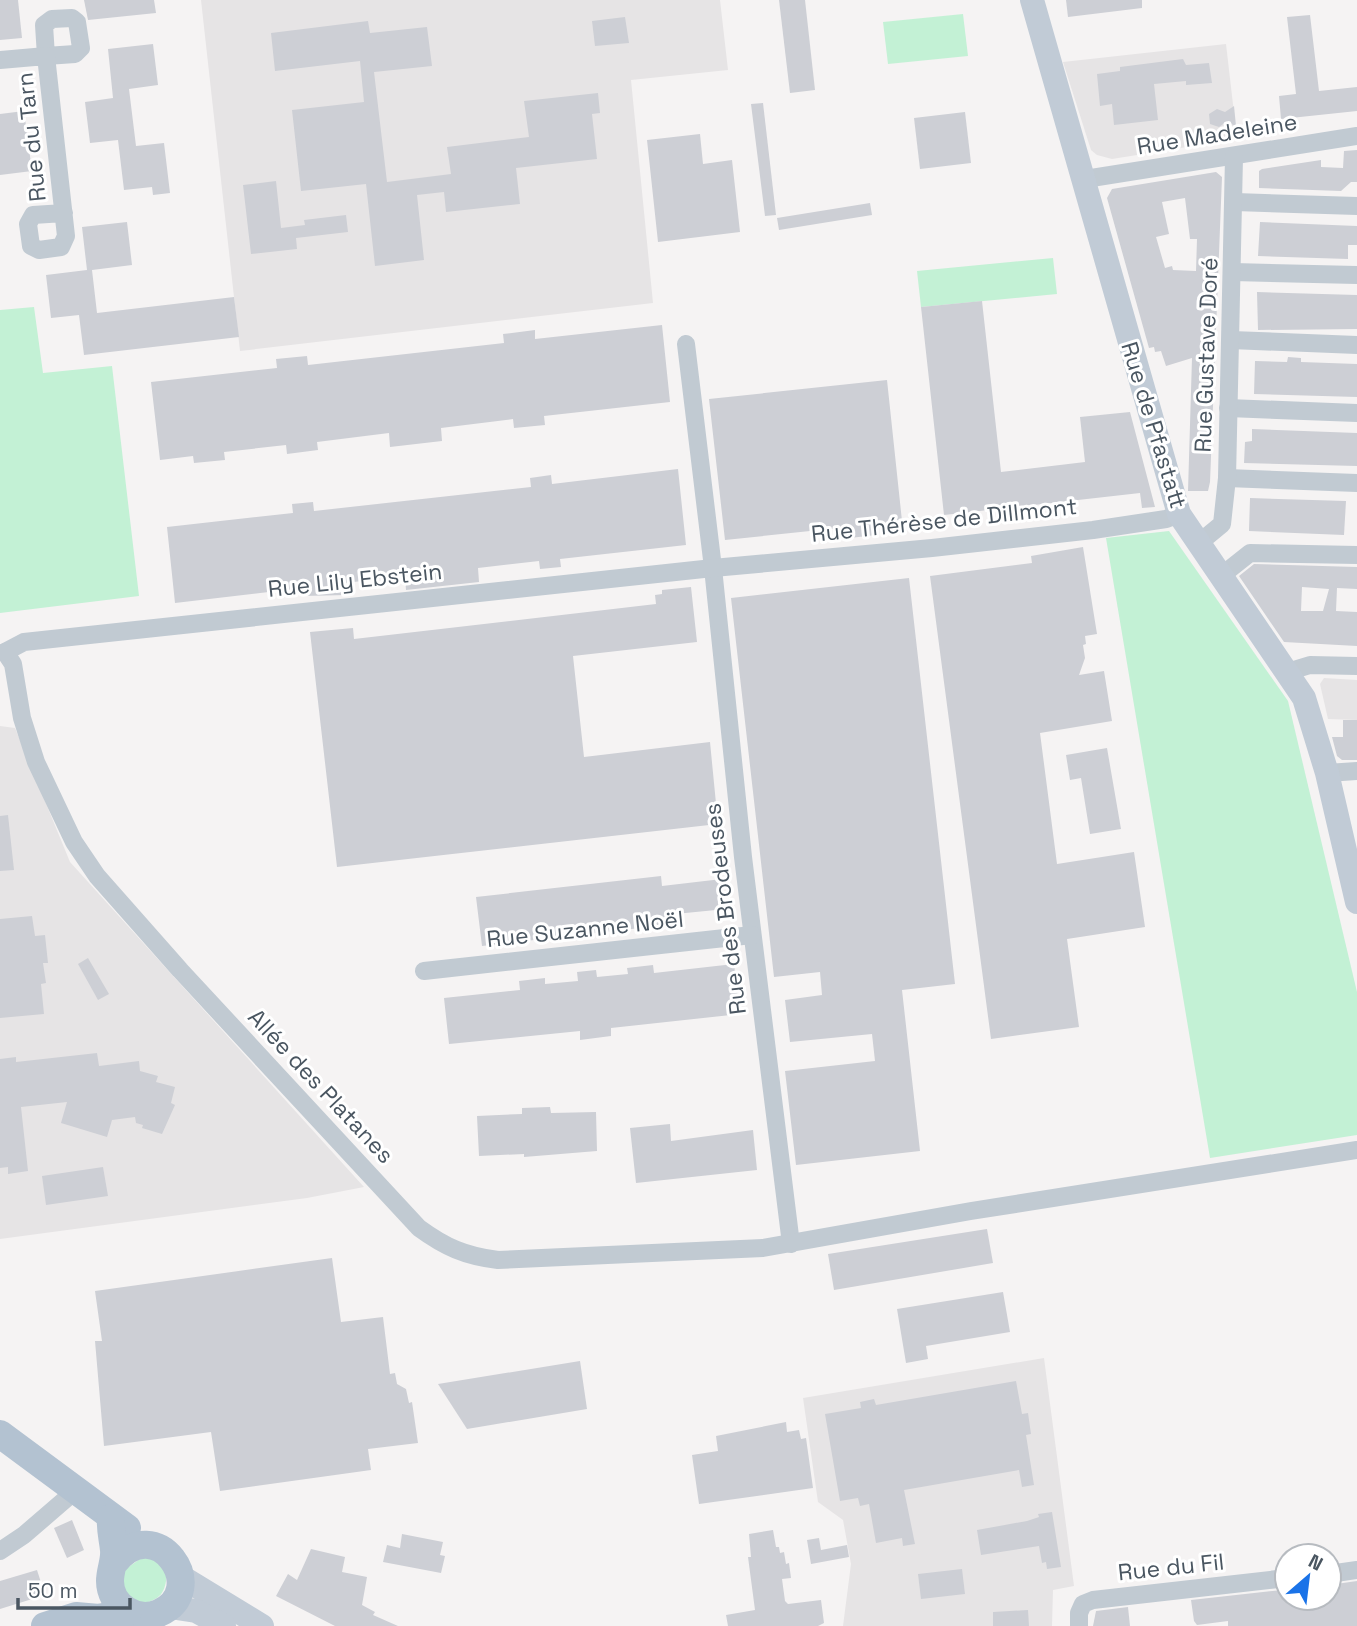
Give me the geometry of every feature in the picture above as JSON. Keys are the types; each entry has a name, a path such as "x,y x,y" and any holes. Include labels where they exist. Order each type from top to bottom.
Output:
{"main road":[{"path":"0,1434 111,1518 171,1556 180,1576 176,1598 170,1607 150,1616 128,1612 99,1618 76,1616 45,1626"},
{"path":"111,1518 113,1596 128,1612"},
{"path":"76,1616 130,1548 152,1546"}],"street":[{"name":"Rue de Pfastatt","path":"1032,0 1179,514 1287,671 1312,716 1356,891"},
{"name":"Rue du Tarn","path":"0,60 46,56 64,213"},
{"name":"Rue Madeleine","path":"1085,180 1357,136"},
{"name":"Rue Gustave Doré","path":"1199,544 1222,524 1227,478 1236,202 1234,157"},
{"path":"1236,202 1357,206"},
{"path":"1233,272 1357,275"},
{"path":"1231,340 1357,345"},
{"name":"Rue des Brodeuses","path":"686,344 752,935 791,1244"},
{"path":"1228,408 1357,413"},
{"path":"1227,478 1357,483"},
{"name":"Rue Thérèse de Dillmont","path":"713,568 1079,532 1166,519 1179,514"},
{"path":"1221,576 1250,553 1357,555"},
{"name":"Rue Lily Ebstein","path":"3,651 24,642 166,625 713,568"},
{"name":"Allée des Platanes","path":"3,651 13,664 22,718 36,762 74,842 97,876 180,970 419,1228 446,1248 469,1257 498,1260 763,1248 971,1211 1357,1150"},
{"path":"1287,671 1310,664 1357,666"},
{"path":"1327,773 1357,771"},
{"name":"Rue Suzanne Noël","path":"424,971 752,935"},
{"path":"0,1551 24,1535 75,1491"},
{"path":"180,1576 262,1626"},
{"name":"Rue du Fil","path":"1079,1626 1079,1613 1083,1604 1093,1600 1273,1580"},
{"path":"170,1607 196,1611 224,1626"}],"shaded area":[{"path":"201,0 720,0 728,70 631,80 653,303 240,351"},
{"path":"1226,44 1237,139 1112,159 1097,155 1091,150 1063,62"},
{"path":"1324,678 1357,680 1357,720 1328,719 1320,684"},
{"path":"0,726 15,728 70,862 364,1187 307,1198 0,1239"},
{"path":"1044,1358 1074,1586 1053,1590 1052,1626 843,1626 851,1564 843,1520 818,1502 803,1398"}],"green space":[{"path":"963,14 968,56 888,64 883,22"},
{"path":"1053,258 1057,294 921,307 917,271"},
{"path":"34,307 43,373 112,366 139,596 0,613 0,310"},
{"path":"1169,531 1288,701 1357,992 1357,1135 1210,1158 1106,538"},
{"path":"147,1554 167,1571 162,1592 155,1599 144,1603 127,1597 120,1573"}],"building":[{"path":"0,0 18,0 22,38 0,40"},
{"path":"84,0 154,0 156,13 88,20"},
{"path":"779,0 805,0 815,90 790,93"},
{"path":"1066,0 1142,0 1142,8 1068,17"},
{"path":"1310,15 1319,91 1357,87 1357,111 1281,119 1279,96 1296,94 1287,17"},
{"path":"625,17 629,43 595,46 592,21"},
{"path":"368,21 370,33 427,27 432,66 374,72 387,182 451,174 447,147 529,137 524,101 598,93 600,113 592,114 597,159 516,168 520,204 446,212 444,192 417,195 424,260 375,266 366,184 301,191 292,110 364,102 360,61 275,71 271,33"},
{"path":"153,44 158,85 129,89 136,146 164,143 170,193 153,195 152,187 124,190 118,140 90,143 85,102 113,98 108,49"},
{"path":"1183,59 1186,65 1209,63 1212,83 1186,85 1186,81 1154,84 1158,120 1114,125 1112,104 1100,106 1097,74 1120,71 1120,67"},
{"path":"763,103 776,215 765,216 751,104"},
{"path":"1234,106 1236,126 1226,122 1219,127 1210,124 1209,114 1217,109 1225,112"},
{"path":"24,111 32,171 0,175 0,114"},
{"path":"965,112 971,163 920,169 914,118"},
{"path":"700,134 703,164 732,160 740,232 658,242 647,140"},
{"path":"1357,150 1357,182 1351,182 1341,191 1259,188 1259,171 1262,169 1321,160 1321,167 1343,168 1344,151"},
{"path":"1216,172 1222,177 1208,491 1188,491 1192,358 1166,366 1161,351 1155,352 1154,347 1149,348 1107,198 1112,189","holes":["1185,198 1190,239 1197,239 1196,271 1173,270 1172,266 1165,268 1156,237 1169,234 1162,202"]},
{"path":"276,181 281,228 305,225 304,220 346,215 348,232 296,238 297,249 251,254 243,185"},
{"path":"870,203 872,215 779,230 777,218"},
{"path":"127,222 132,265 92,270 97,313 234,297 239,337 84,355 79,315 51,318 46,275 87,270 82,227"},
{"path":"1260,222 1357,226 1357,245 1348,245 1348,259 1258,256"},
{"path":"1257,292 1357,295 1357,329 1258,330"},
{"path":"982,301 1001,472 1085,462 1080,417 1130,412 1155,507 1142,508 1140,493 944,515 921,307"},
{"path":"662,325 670,402 544,416 545,425 514,428 513,419 441,428 442,441 390,447 389,433 317,442 318,450 287,454 286,445 224,452 225,460 194,463 193,456 160,460 151,382 277,368 276,359 307,356 308,365 504,343 503,334 535,330 535,339"},
{"path":"1288,357 1301,358 1301,362 1357,364 1357,397 1254,394 1255,361 1287,362"},
{"path":"887,380 902,521 875,524 876,535 841,539 839,528 725,540 709,399"},
{"path":"1252,429 1357,433 1357,466 1244,463 1245,442 1252,441"},
{"path":"678,469 686,545 560,559 561,567 540,569 539,561 478,568 479,582 406,590 405,576 345,583 347,595 303,596 302,588 175,603 167,527 293,513 292,504 313,502 314,511 531,487 530,478 551,475 552,484"},
{"path":"1250,498 1346,501 1344,535 1249,531"},
{"path":"1083,547 1097,634 1085,636 1085,658 1079,675 1104,671 1112,721 1040,733 1057,864 1134,852 1145,927 1067,939 1079,1027 991,1039 930,576 1032,563 1031,556"},
{"path":"1254,564 1357,567 1357,589 1337,588 1336,611 1357,612 1357,646 1284,642 1239,576","holes":["1302,587 1329,589 1323,611 1301,611"]},
{"path":"909,578 955,984 902,990 920,1151 796,1165 785,1071 875,1061 872,1034 790,1042 785,1000 822,995 820,972 774,977 731,598"},
{"path":"691,587 697,642 573,656 584,757 710,742 718,824 337,867 310,632 353,628 354,639 656,604 655,595 662,594 662,590"},
{"path":"1343,720 1357,720 1357,760 1342,760 1337,756 1332,737 1343,737"},
{"path":"1107,748 1121,829 1090,834 1081,778 1070,780 1066,755"},
{"path":"8,815 14,870 0,871 0,816"},
{"path":"661,876 662,886 722,879 726,909 665,915 667,925 482,946 476,897"},
{"path":"32,916 35,936 45,935 48,963 43,963 46,983 41,984 44,1014 0,1018 0,919"},
{"path":"88,958 109,994 98,1000 78,964"},
{"path":"734,964 740,1014 611,1028 611,1036 580,1040 580,1031 449,1044 444,998 520,990 519,981 545,978 545,984 578,981 577,972 596,970 597,977 628,974 627,968 653,965 654,973"},
{"path":"97,1053 99,1066 139,1061 140,1071 158,1076 156,1082 175,1087 171,1103 175,1105 162,1134 142,1128 143,1125 136,1123 135,1117 112,1120 107,1137 61,1123 67,1102 21,1107 28,1171 8,1174 8,1167 0,1168 0,1059 16,1057 16,1062"},
{"path":"550,1107 551,1113 596,1112 597,1151 524,1157 524,1154 479,1156 477,1116 522,1114 522,1108"},
{"path":"670,1124 671,1141 753,1130 757,1170 636,1183 630,1128"},
{"path":"103,1167 108,1196 46,1205 42,1176"},
{"path":"987,1229 993,1263 834,1290 828,1254"},
{"path":"332,1258 341,1322 383,1317 390,1374 395,1373 397,1384 406,1389 409,1403 412,1402 418,1443 368,1449 371,1470 220,1491 211,1432 104,1446 95,1341 102,1341 95,1291"},
{"path":"1003,1292 1010,1332 926,1346 928,1359 906,1363 897,1309"},
{"path":"580,1361 587,1409 467,1429 438,1384"},
{"path":"1016,1381 1022,1414 1028,1413 1031,1434 1026,1435 1034,1485 1022,1487 1019,1470 904,1490 915,1544 903,1546 902,1538 876,1543 869,1504 860,1506 858,1498 840,1501 825,1414 861,1408 860,1402 874,1399 876,1405"},
{"path":"786,1422 787,1432 799,1430 801,1439 806,1438 813,1488 699,1504 692,1455 718,1451 716,1436"},
{"path":"1052,1512 1061,1567 1047,1569 1046,1562 1042,1563 1039,1546 981,1555 977,1530 1027,1521 1039,1517 1038,1514"},
{"path":"72,1520 84,1550 67,1558 54,1528"},
{"path":"773,1530 776,1547 779,1547 780,1553 784,1552 786,1564 789,1563 791,1578 782,1579 785,1601 788,1604 821,1600 824,1623 818,1626 728,1626 726,1615 755,1610 748,1557 751,1557 749,1534"},
{"path":"402,1534 443,1542 440,1555 445,1556 441,1573 383,1562 387,1545 400,1548"},
{"path":"819,1538 821,1550 847,1545 849,1557 811,1564 807,1540"},
{"path":"311,1549 345,1557 342,1572 367,1577 362,1605 375,1612 373,1615 398,1626 335,1626 276,1596 288,1574 297,1580"},
{"path":"962,1569 965,1594 921,1599 918,1574"},
{"path":"37,1570 45,1595 0,1609 0,1581"},
{"path":"1357,1581 1357,1626 1228,1626 1228,1621 1197,1625 1194,1621 1191,1600 1273,1591 1273,1612 1343,1612 1343,1583"},
{"path":"1128,1607 1130,1626 1093,1626 1096,1611"},
{"path":"1028,1610 1029,1626 993,1626 993,1612"}]}
